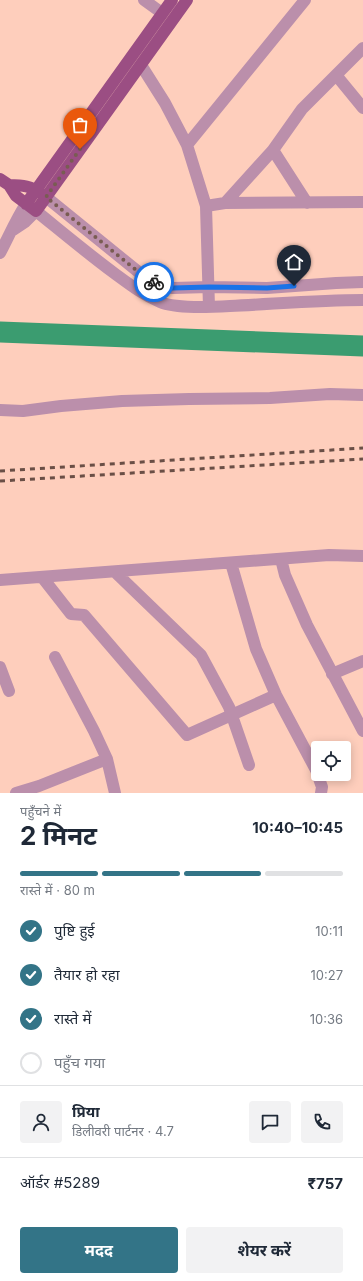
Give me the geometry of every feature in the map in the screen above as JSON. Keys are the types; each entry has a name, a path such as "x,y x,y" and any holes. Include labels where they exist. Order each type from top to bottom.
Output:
{"main road":[{"path":"5,182 16,196 31,207 141,65 162,14 172,0"},
{"path":"41,194 153,37 187,0"},
{"path":"5,182 24,185 41,194"}],"street":[{"path":"144,0 162,14"},
{"path":"187,145 305,0"},
{"path":"225,203 273,150 302,109 363,48"},
{"path":"141,65 165,103 187,145 206,206 209,307"},
{"path":"336,75 363,108"},
{"path":"273,150 307,203"},
{"path":"41,194 141,274 158,285 173,288 267,288 363,282"},
{"path":"206,206 225,203 363,202"},
{"path":"0,253 13,230 17,217 31,207 104,266 141,293 162,303 209,307 286,304 333,300 363,300"},
{"path":"0,410 23,411 122,401 270,398 330,394 363,395"},
{"path":"0,580 329,555 363,556"},
{"path":"280,559 284,575 307,625 363,731"},
{"path":"231,563 256,649 276,695 316,770 322,787 321,793"},
{"path":"115,572 201,656 229,707 249,765"},
{"path":"42,577 71,614 84,615 187,735 276,695"},
{"path":"55,656 107,759 115,793"},
{"path":"332,674 363,661"},
{"path":"0,667 9,691"},
{"path":"16,793 39,786 107,759"}],"waterway":[{"path":"0,332 363,346"}],"railway":[{"path":"0,471 363,448"},
{"path":"0,481 363,459"}],"way so far":[{"path":"80,149 46,197 141,274 154,282"}],"route":[{"path":"154,282 158,285 173,288 267,288 294,286"}]}
